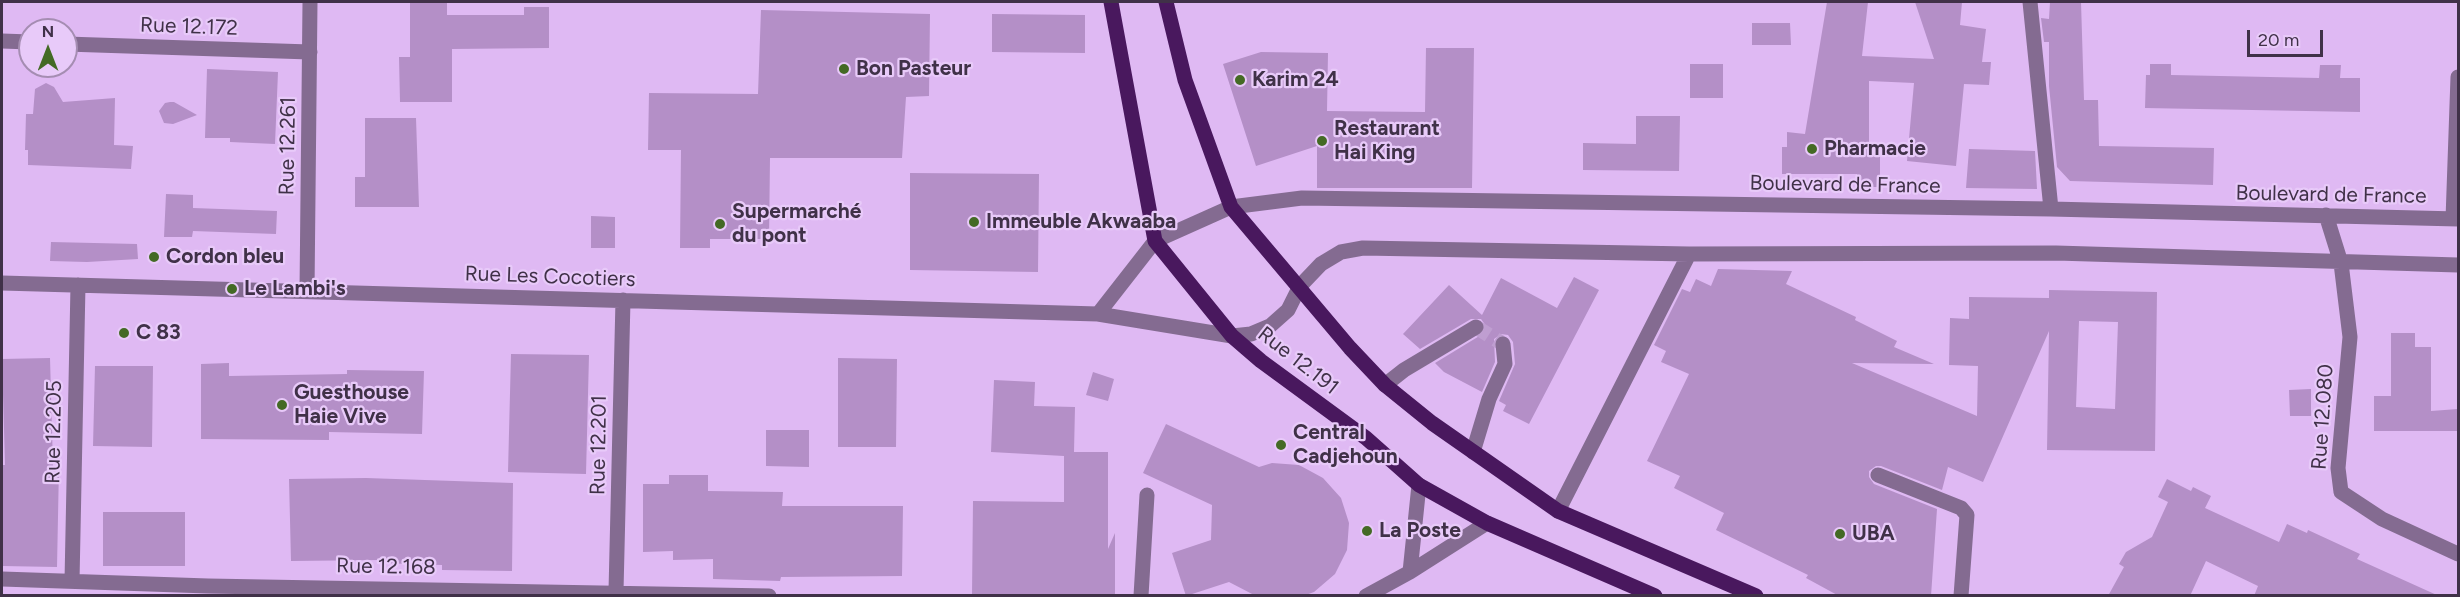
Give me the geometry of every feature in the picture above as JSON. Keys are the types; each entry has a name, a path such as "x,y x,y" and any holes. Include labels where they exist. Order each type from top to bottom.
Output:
{"main road":[{"name":"Rue 12.191","path":"1111,2 1155,241 1232,336 1261,361 1366,438 1419,485 1487,523 1655,596"},
{"path":"1166,2 1185,80 1231,207"},
{"name":"Rue 12.191","path":"1231,207 1350,348 1385,385 1432,423 1558,511 1756,596"}],"street":[{"name":"Rue 12.261","path":"307,291 310,2"},
{"path":"2030,2 2051,209"},
{"path":"2,41 18,42"},
{"name":"Rue 12.172","path":"78,44 310,52"},
{"path":"2456,219 2458,77"},
{"name":"Boulevard de France","path":"1155,241 1231,207 1302,198 2051,209 2456,219"},
{"name":"Rue 12.080","path":"2326,215 2341,263 2350,337 2338,468 2341,492 2382,519 2458,554"},
{"path":"1098,314 1155,241"},
{"path":"1232,336 1251,334 1270,326 1288,310 1300,286 1321,264 1341,252 1363,248 1689,254 2056,254 2458,265"},
{"path":"1558,511 1689,254"},
{"name":"Rue Les Cocotiers","path":"2,283 1098,314 1232,336"},
{"name":"Rue 12.205","path":"72,581 78,285"},
{"name":"Rue 12.201","path":"616,591 623,300"},
{"path":"1385,385 1404,370 1476,327"},
{"path":"1473,452 1489,399 1505,364 1503,344"},
{"path":"1878,475 1953,505 1967,515 1961,596"},
{"path":"1410,572 1419,485"},
{"path":"1141,596 1147,495"},
{"path":"1366,596 1410,572 1487,523"},
{"name":"Rue 12.168","path":"2,579 72,581 208,591 616,591 770,596"}],"building":[{"path":"410,2 447,2 447,15 524,15 524,7 549,7 549,48 452,49 452,102 400,102 399,57 410,57"},
{"path":"1827,2 1868,2 1862,56 1934,59 1915,2 1962,2 1960,25 1986,29 1982,62 1991,62 1989,85 1964,84 1956,166 1907,161 1914,83 1869,81 1869,151 1880,151 1880,187 1857,187 1857,174 1782,174 1782,147 1787,147 1787,132 1805,134"},
{"path":"2050,2 2081,2 2084,100 2098,100 2099,146 2214,148 2213,185 2070,181 2057,167 2049,86 2049,42 2044,42 2041,18 2049,19"},
{"name":"Bon Pasteur","path":"761,10 930,14 929,96 906,97 902,158 770,158 769,239 710,239 710,248 680,248 681,150 648,150 649,93 758,94"},
{"path":"992,14 1085,15 1085,53 992,52"},
{"path":"1752,23 1790,23 1791,45 1752,45"},
{"path":"1426,48 1474,48 1472,188 1317,188 1317,146 1256,166 1223,64 1261,52 1328,53 1327,111 1425,112"},
{"path":"1690,64 1723,64 1723,98 1690,98"},
{"path":"2150,64 2171,64 2171,75 2319,78 2320,65 2341,65 2340,78 2360,78 2360,112 2145,108 2146,75 2150,75"},
{"path":"207,69 278,72 275,144 230,142 230,138 205,138"},
{"path":"46,83 54,87 63,102 115,98 114,145 133,146 131,169 28,165 28,150 25,150 26,114 33,114 35,89"},
{"path":"174,102 197,115 173,124 164,123 159,111 165,103"},
{"path":"1636,116 1680,116 1679,171 1583,170 1583,143 1636,144"},
{"path":"365,118 416,118 419,207 355,207 355,177 365,177"},
{"path":"1969,149 2035,151 2037,189 1966,188"},
{"name":"Immeuble Akwaaba","path":"910,173 1039,174 1038,272 910,270"},
{"path":"166,194 193,195 193,208 277,211 276,234 193,231 192,237 164,237"},
{"path":"591,216 615,217 615,248 591,248"},
{"path":"51,242 137,244 138,259 87,262 50,261"},
{"path":"1718,269 1792,271 1786,284 1856,317 1855,320 1897,341 1894,347 1934,364 1852,363 1977,416 1978,366 1949,365 1950,318 1969,319 1969,297 2049,298 2049,290 2157,292 2155,451 2047,450 2049,331 1983,482 1948,467 1942,490 1881,466 1876,466 1869,471 1869,477 1874,484 1937,509 1931,596 1839,596 1806,578 1808,575 1716,530 1724,513 1674,488 1680,476 1647,461 1689,374 1661,362 1666,351 1654,345 1682,289 1690,292 1696,279 1711,286","holes":["2079,321 2118,322 2115,409 2076,407"]},
{"path":"1574,277 1599,290 1529,424 1503,411 1506,405 1499,401 1515,364 1513,342 1508,335 1501,334 1494,339 1495,362 1482,392 1444,372 1435,363 1481,335 1486,326 1481,319 1471,319 1420,349 1403,334 1449,285 1482,315 1501,278 1557,308"},
{"path":"2391,333 2415,333 2415,347 2431,347 2431,411 2458,409 2458,431 2374,431 2374,396 2391,396"},
{"path":"511,354 589,355 586,474 508,472"},
{"path":"50,358 53,466 59,466 57,567 2,566 2,465 5,465 2,359"},
{"path":"838,358 897,359 896,447 838,447"},
{"path":"229,363 229,376 347,374 347,370 424,371 422,434 329,432 329,440 201,439 201,364"},
{"path":"95,366 153,366 152,447 93,446"},
{"path":"1093,372 1114,379 1108,401 1086,395"},
{"path":"994,380 1035,382 1034,406 1075,407 1074,452 1108,452 1108,549 1115,533 1115,596 972,595 973,501 1064,502 1064,456 991,452"},
{"path":"2311,389 2311,416 2290,416 2289,390"},
{"path":"1166,424 1259,467 1272,463 1299,465 1323,478 1341,498 1349,523 1347,550 1335,574 1314,592 1303,596 1256,596 1229,582 1186,596 1172,553 1211,540 1212,505 1143,473"},
{"path":"766,430 809,430 809,467 766,466"},
{"path":"669,475 708,475 708,491 783,492 782,506 903,506 902,576 781,577 780,581 713,579 713,559 673,560 673,551 643,552 643,484 669,484"},
{"path":"366,478 513,483 512,571 442,570 442,565 379,563 379,560 291,561 289,479"},
{"path":"2167,479 2191,491 2193,487 2211,496 2205,508 2279,542 2287,524 2307,533 2308,530 2360,554 2357,559 2439,596 2254,596 2258,586 2206,561 2190,596 2108,596 2124,567 2119,564 2126,552 2152,537 2168,502 2158,497"},
{"path":"103,512 185,512 185,566 103,566"}],"tunnel":[{"path":"1476,327 1503,344"}],"place":[{"name":"Bon Pasteur","path":"844,69"},
{"name":"Karim 24","path":"1240,80"},
{"name":"Restaurant Hai King","path":"1322,141"},
{"name":"Pharmacie","path":"1812,149"},
{"name":"Immeuble Akwaaba","path":"974,222"},
{"name":"Supermarché du pont","path":"720,224"},
{"name":"Cordon bleu","path":"154,257"},
{"name":"Le Lambi's","path":"232,289"},
{"name":"C 83","path":"124,333"},
{"name":"Guesthouse Haie Vive","path":"282,405"},
{"name":"Central Cadjehoun","path":"1281,445"},
{"name":"La Poste","path":"1367,531"},
{"name":"UBA","path":"1840,534"}]}
